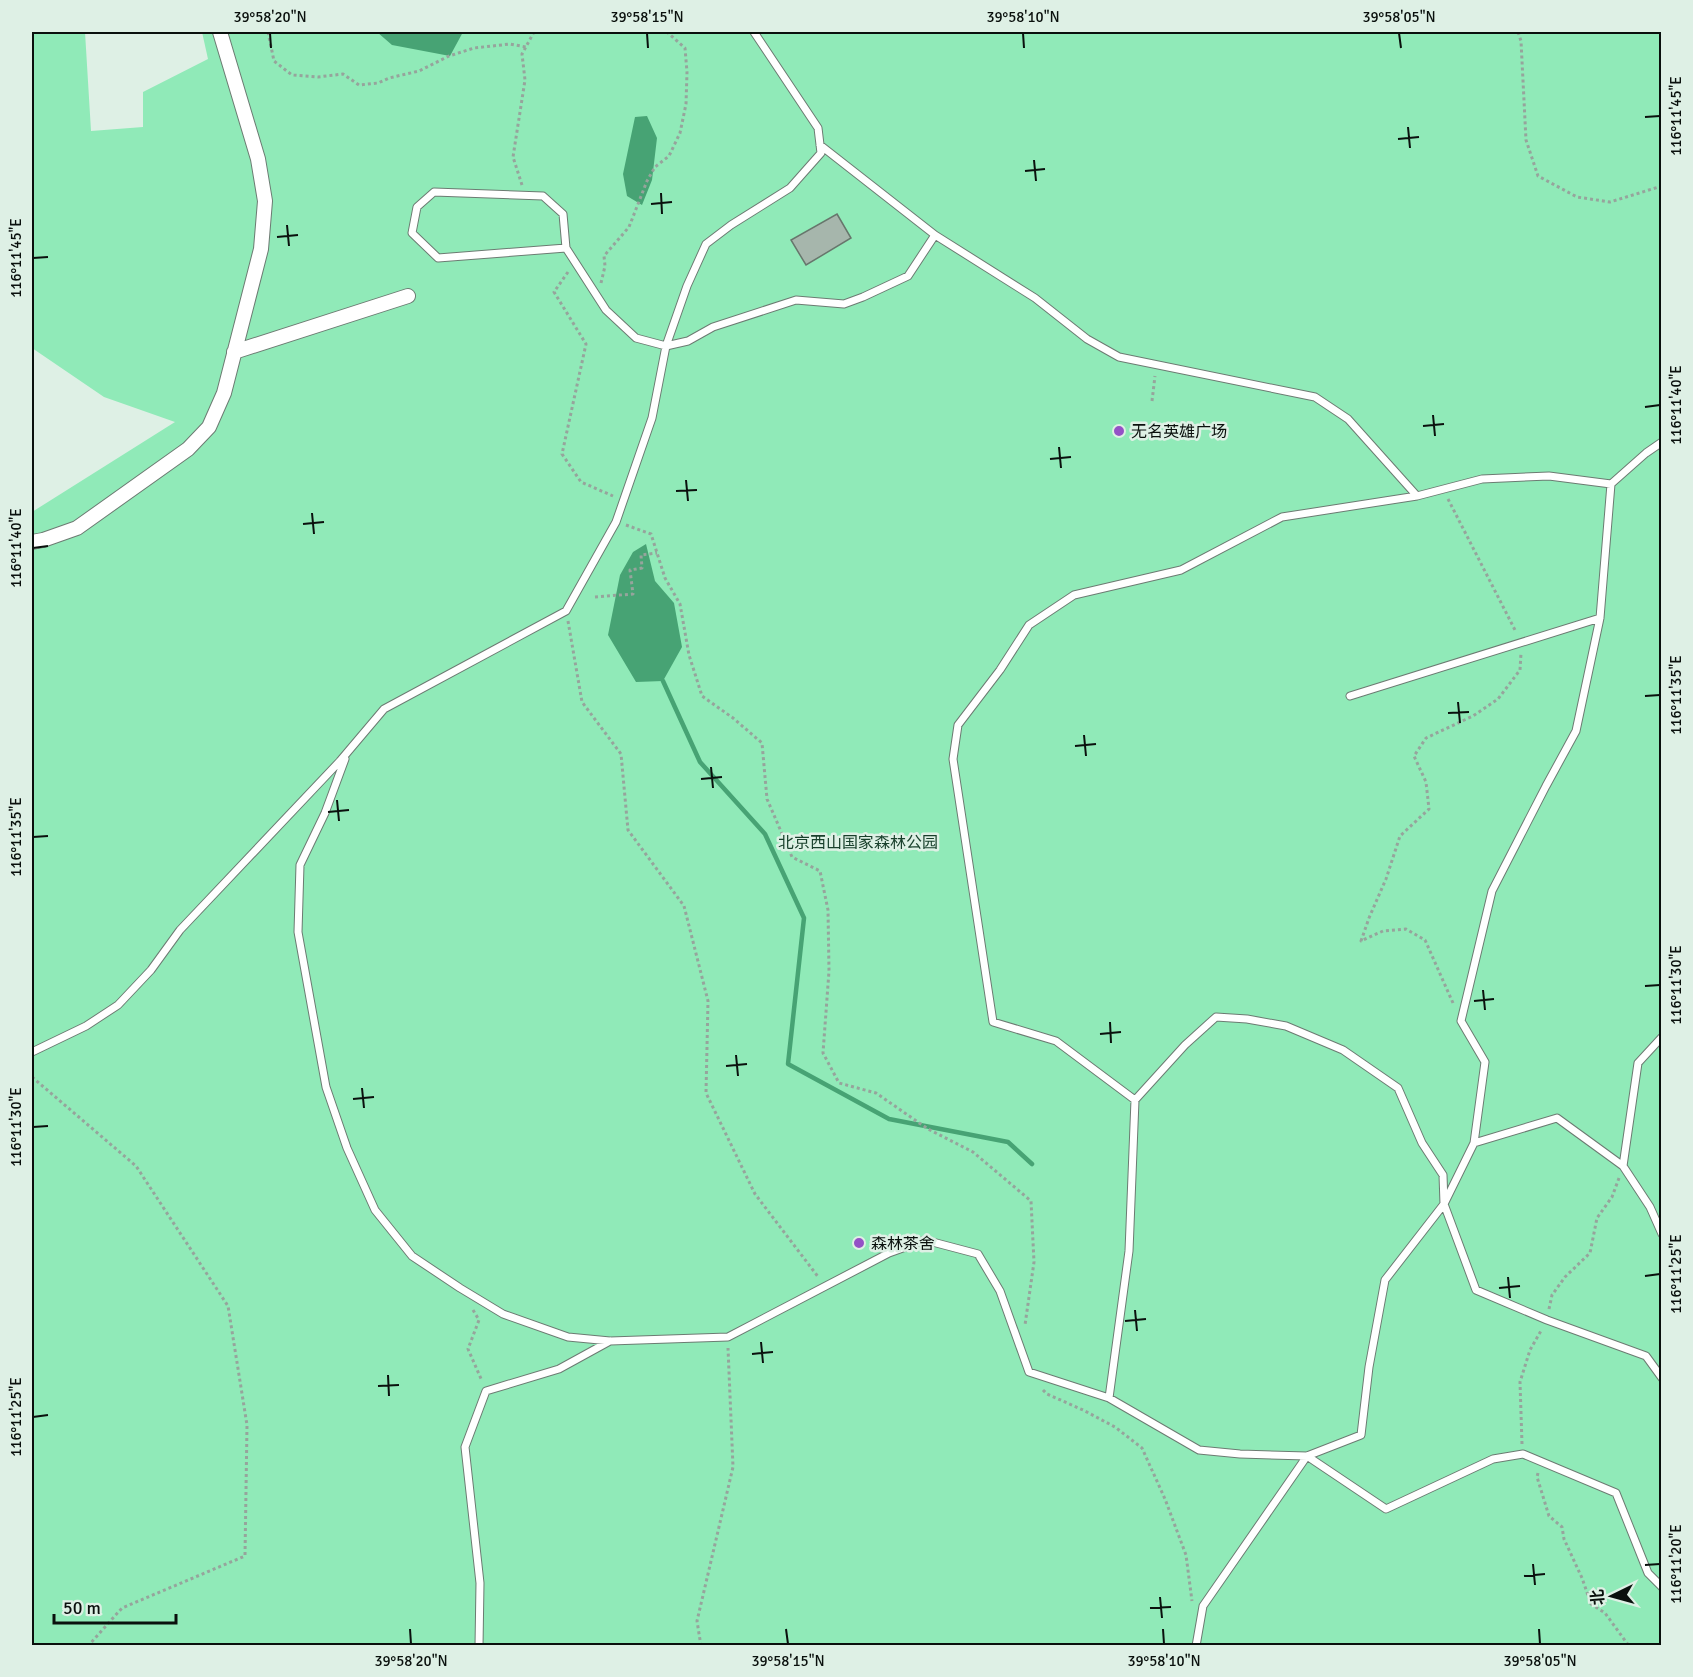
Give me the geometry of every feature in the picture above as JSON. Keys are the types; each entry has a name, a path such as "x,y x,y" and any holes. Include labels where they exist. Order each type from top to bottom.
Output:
{"street":[{"path":"32,542 77,528 188,449 209,427 224,393 261,249 265,201 258,159 220,32"},
{"path":"234,352 408,296"}],"lane":[{"path":"32,1052 86,1026 118,1005 151,970 180,930 347,753 384,709 566,611 616,522 652,418 666,346 687,286 706,244 790,188 821,153 818,128 754,32"},
{"path":"820,146 935,234 1035,298 1095,343 1119,357 1315,397 1348,419 1416,496"},
{"path":"566,248 438,258 412,233 417,207 434,192 543,196 563,214 566,248 606,310 636,338 666,346 688,340 713,327 796,300 844,304 863,297 908,276 935,234"},
{"path":"347,753 325,813 300,865 298,932 326,1087 347,1148 375,1210 412,1256 503,1314 568,1337 610,1341 728,1337 890,1253 925,1240 978,1254 1000,1292 1029,1372 1109,1398 1199,1450 1307,1456 1361,1435 1369,1367 1385,1280 1444,1204 1474,1143 1485,1062 1461,1021 1492,891 1576,731 1600,618 1611,484 1662,442"},
{"path":"1135,1100 1056,1041 993,1022 953,759 958,725 1000,670 1029,624 1074,595 1181,570 1282,517 1416,496 1482,479 1549,476 1611,484"},
{"path":"1350,696 1600,618"},
{"path":"1109,1398 1129,1251 1135,1100 1185,1045 1216,1017 1246,1019 1286,1026 1343,1050 1398,1088 1422,1143 1443,1174 1444,1204 1476,1290 1547,1320 1646,1356 1662,1378"},
{"path":"1623,1166 1638,1063 1662,1037"},
{"path":"1474,1143 1557,1118 1623,1166 1650,1207 1662,1234"},
{"path":"478,1646 480,1583 465,1447 486,1391 559,1369 610,1341"},
{"path":"1307,1456 1386,1509 1493,1459 1523,1454 1616,1493 1648,1573 1662,1587"},
{"path":"1196,1646 1203,1606 1307,1456"}],"path":[{"path":"268,32 274,61 292,75 343,74 359,85 378,83 419,71 449,56 474,48 510,44 526,47"},
{"path":"525,195 513,157 525,80 522,54 534,32"},
{"path":"594,291 601,282 605,266 604,256 629,227 655,167 669,156 680,133 686,104 685,48 667,32"},
{"path":"1518,32 1521,41 1526,140 1538,176 1576,197 1610,201 1662,186"},
{"path":"575,262 554,292 586,344 562,454 581,483 623,500"},
{"path":"1152,401 1156,365"},
{"path":"1443,489 1521,643 1520,670 1498,699 1473,716 1426,738 1414,756 1426,782 1430,809 1400,836 1386,879 1361,941 1383,931 1406,929 1425,940 1461,1021"},
{"path":"616,522 651,534 664,578 680,604 689,655 702,696 762,743 767,799 792,857 820,871 828,910 829,971 823,1053 839,1083 876,1093 928,1129 973,1152 1031,1201 1034,1262 1021,1351"},
{"path":"596,597 633,594 630,570 642,568 641,555 657,553"},
{"path":"566,611 582,702 621,754 628,830 684,906 708,1001 706,1093 755,1194 826,1287"},
{"path":"32,1077 136,1166 228,1306 247,1425 245,1556 122,1608 88,1646"},
{"path":"1523,1454 1520,1382 1530,1350 1547,1320 1552,1296 1564,1277 1590,1253 1597,1218 1612,1197 1623,1166"},
{"path":"460,1288 479,1320 468,1349 486,1391"},
{"path":"701,1646 697,1621 733,1467 728,1337"},
{"path":"1029,1372 1047,1394 1115,1427 1142,1448 1165,1499 1186,1555 1193,1604"},
{"path":"1541,1462 1536,1478 1549,1516 1562,1527 1564,1539 1591,1604 1605,1613 1629,1646"}],"green space":[{"name":"北京西山国家森林公园","path":"32,32 85,32 91,131 143,127 143,92 208,59 202,32 1661,32 1661,1645 32,1646 32,512 175,422 104,397 32,348"}],"shaded area":[{"path":"377,32 463,32 450,56 392,45"},
{"path":"647,116 657,138 652,180 642,205 627,196 623,174 635,117"},
{"path":"646,544 655,581 674,603 682,647 663,681 636,682 608,635 620,575 633,552"}],"building":[{"path":"837,214 851,238 806,265 791,240"}],"waterway":[{"path":"663,681 700,762 765,834 804,918 788,1064 889,1119 1008,1142 1032,1164"}],"place":[{"name":"无名英雄广场","path":"1119,431"},
{"name":"森林茶舍","path":"859,1243"}]}
